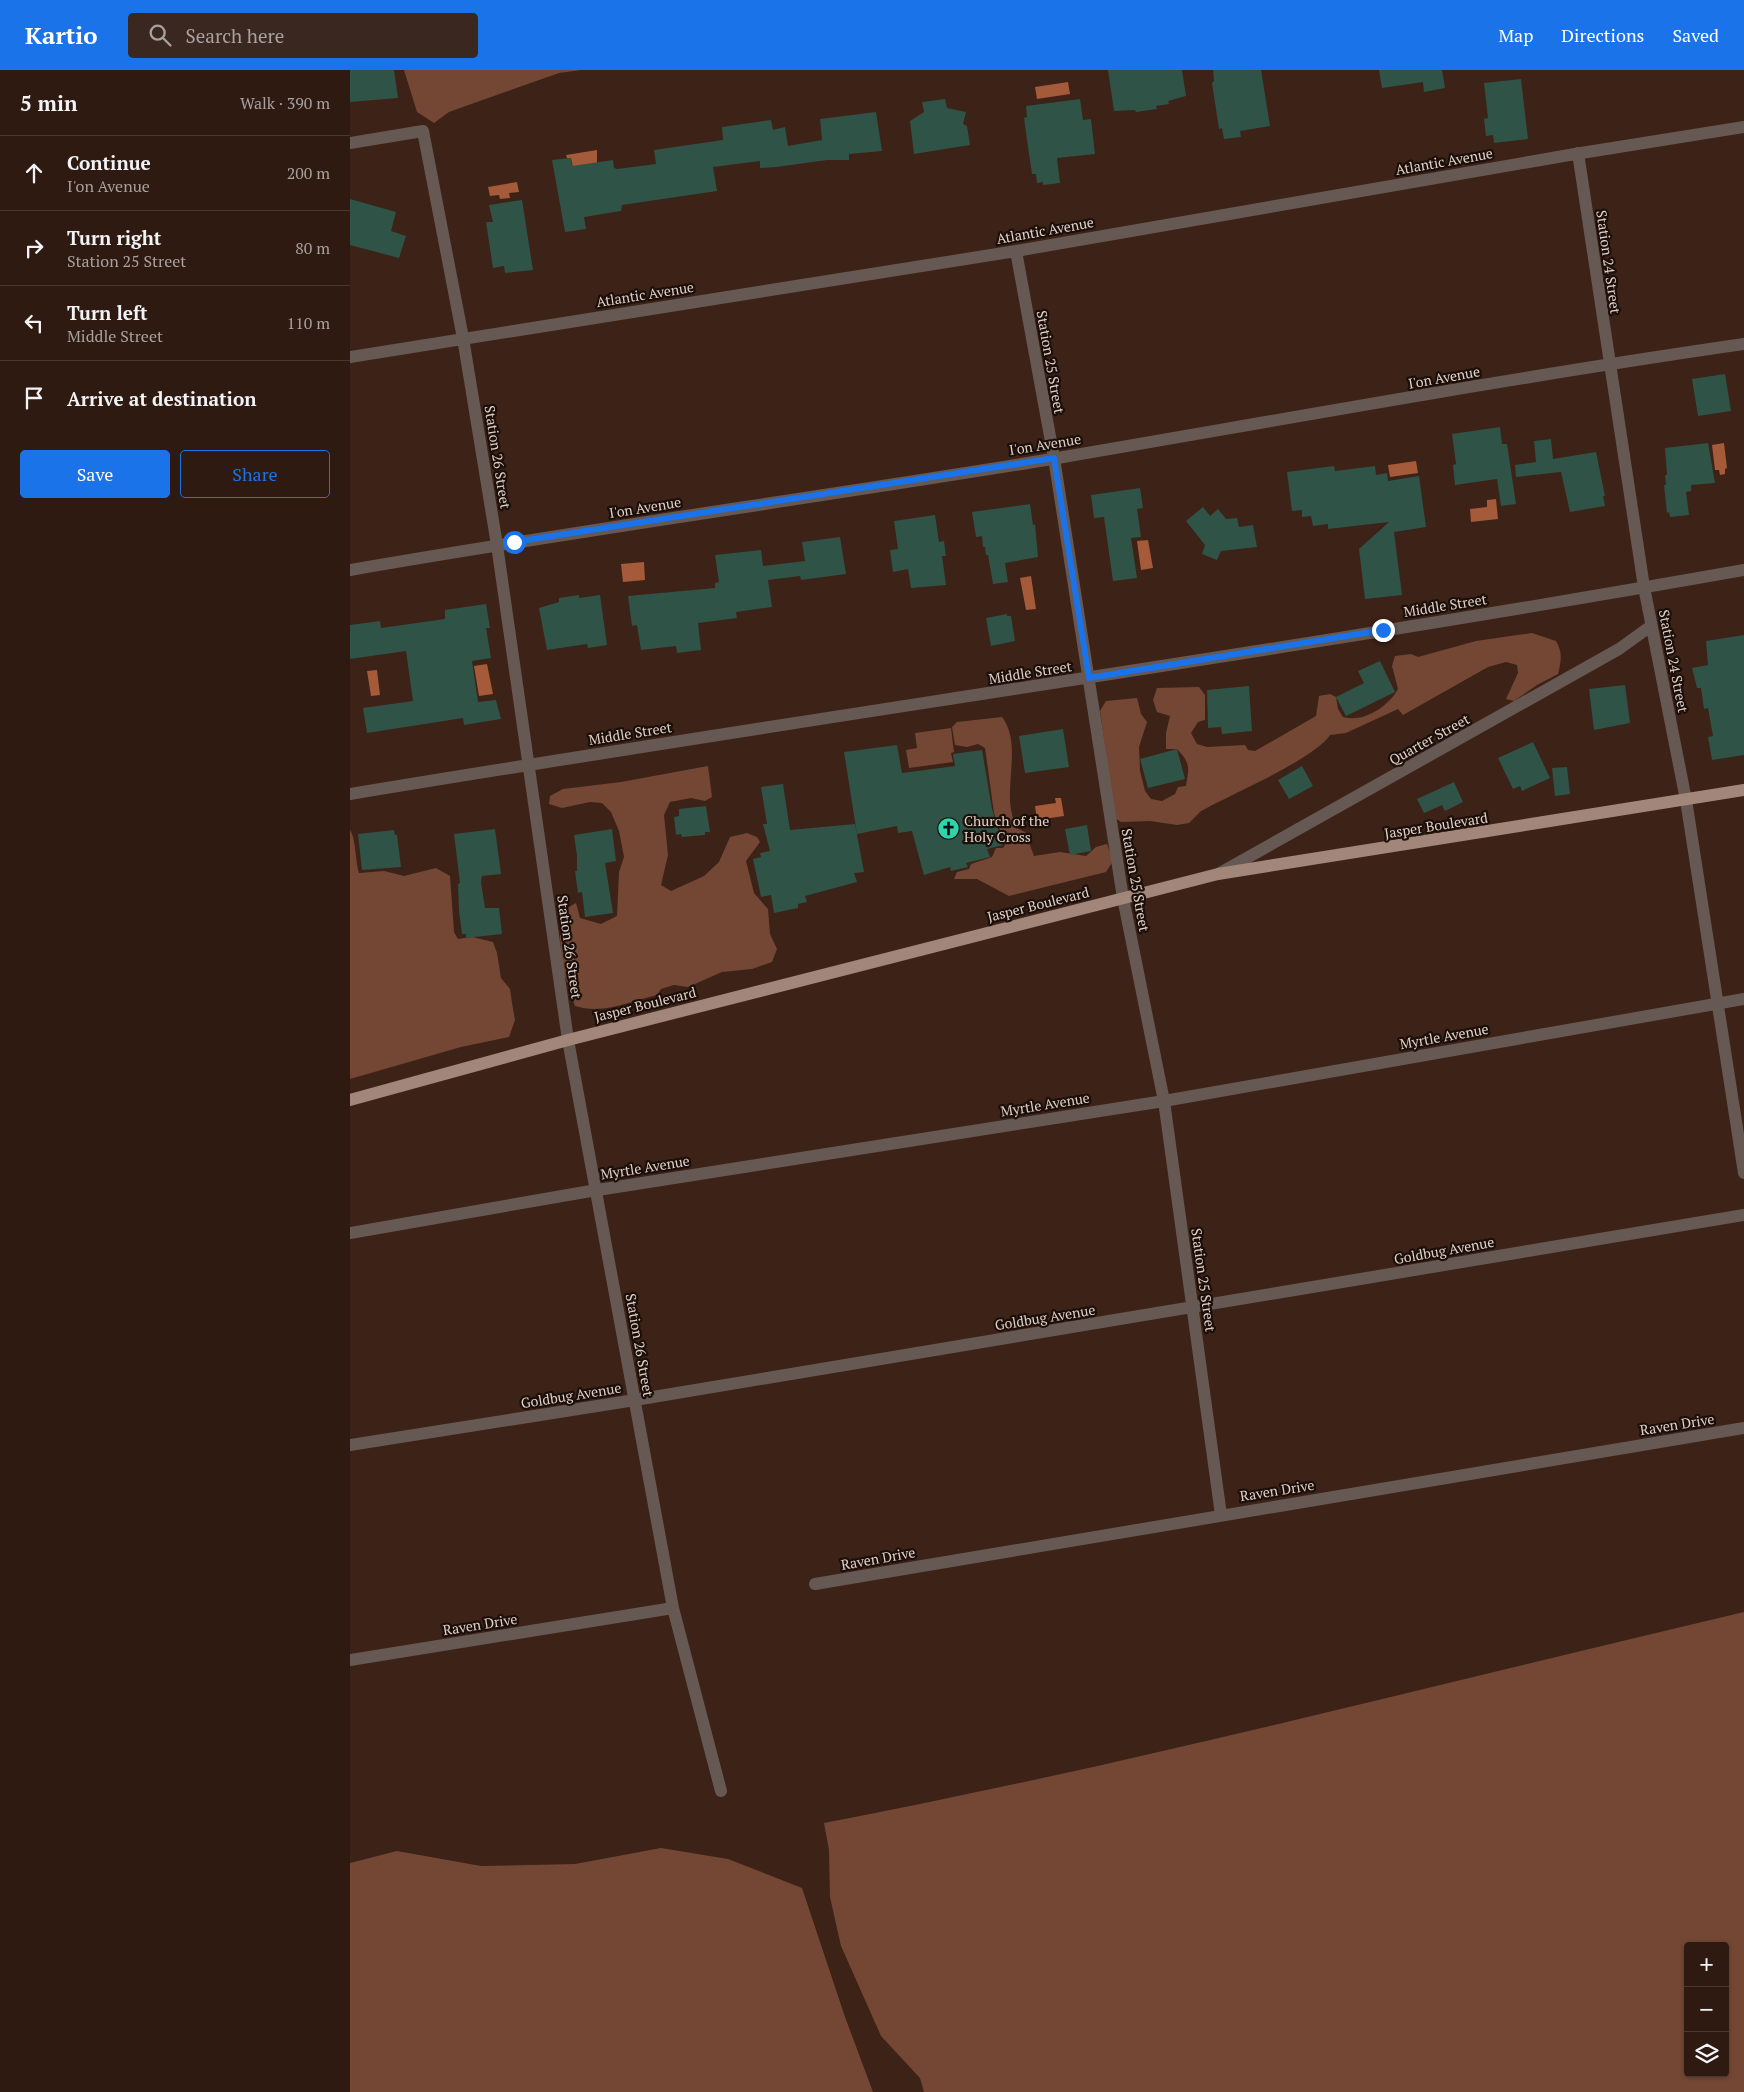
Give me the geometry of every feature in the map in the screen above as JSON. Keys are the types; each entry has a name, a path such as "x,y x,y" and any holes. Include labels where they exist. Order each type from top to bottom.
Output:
{"main road":[{"name":"Jasper Boulevard","path":"350,1100 568,1040 1218,874 1744,790"}],"street":[{"name":"Atlantic Avenue","path":"350,356 1016,251 1578,153 1744,127"},
{"name":"Station 26 Street","path":"350,143 423,131 463,338 529,764 568,1040 673,1608 720,1792"},
{"name":"Station 24 Street","path":"1578,153 1644,587 1686,800 1716,1003 1744,1173"},
{"name":"Station 25 Street","path":"1016,251 1054,458 1123,898 1164,1101 1220,1515"},
{"name":"I'on Avenue","path":"350,570 496,545 1054,458 1609,364 1744,344"},
{"name":"Middle Street","path":"350,794 529,764 1089,678 1744,570"},
{"name":"Quarter Street","path":"1218,874 1619,649 1651,626"},
{"name":"Myrtle Avenue","path":"350,1233 597,1190 1164,1101 1744,999"},
{"name":"Goldbug Avenue","path":"350,1445 635,1400 1744,1216"},
{"name":"Raven Drive","path":"815,1584 1744,1428"},
{"name":"Raven Drive","path":"350,1660 673,1608"}],"shaded area":[{"path":"404,70 581,70 559,73 449,112 434,123 417,112"},
{"path":"1068,82 1070,94 1037,99 1035,87"},
{"path":"597,150 597,163 573,168 571,158 567,158 566,155"},
{"path":"517,182 519,192 509,193 510,198 500,199 499,195 490,196 488,187"},
{"path":"1724,443 1727,468 1725,469 1725,474 1720,475 1719,470 1715,470 1712,445"},
{"path":"1416,461 1418,473 1390,477 1388,465"},
{"path":"1496,499 1498,519 1471,522 1470,509 1487,507 1487,500"},
{"path":"1148,540 1153,568 1141,570 1137,541"},
{"path":"644,562 645,580 623,582 621,564"},
{"path":"1031,576 1036,609 1026,610 1020,578"},
{"path":"1532,633 1556,641 1561,657 1558,674 1537,685 1514,701 1506,699 1518,673 1517,665 1506,662 1488,667 1403,715 1398,709 1346,733 1330,735 1321,745 1290,766 1201,811 1189,823 1177,825 1150,821 1121,822 1115,818 1100,711 1106,701 1137,698 1141,714 1147,722 1139,747 1140,771 1145,791 1151,799 1162,801 1175,794 1178,787 1186,786 1188,766 1185,758 1177,749 1166,749 1166,733 1170,716 1157,712 1153,700 1157,688 1199,687 1205,695 1205,720 1198,722 1191,733 1197,744 1207,747 1245,745 1248,750 1255,751 1316,716 1319,696 1330,694 1336,697 1338,709 1343,717 1359,718 1374,712 1388,702 1398,689 1392,666 1395,656 1411,654 1418,657 1476,641"},
{"path":"487,664 493,694 479,696 474,666"},
{"path":"377,670 380,695 371,696 367,671"},
{"path":"1002,717 1008,727 1011,738 1010,798 1012,814 1016,828 1025,832 1034,856 1060,852 1086,856 1096,847 1107,844 1113,861 1106,872 1009,896 977,879 954,879 957,872 969,869 971,864 992,857 996,848 1003,848 1005,845 994,813 985,748 978,744 967,747 955,745 952,727 957,722"},
{"path":"951,728 954,752 951,753 953,762 909,768 906,750 917,748 915,733"},
{"path":"708,766 712,797 705,801 691,798 670,802 664,815 668,855 661,885 671,891 704,876 719,862 730,837 747,833 757,837 760,842 746,861 754,893 768,909 770,934 777,949 772,962 752,969 722,972 688,987 674,985 661,989 657,995 616,1006 596,1009 575,1006 562,967 560,936 569,907 576,903 580,918 601,924 617,916 619,872 624,857 619,831 611,812 602,803 590,802 562,808 549,804 550,796 563,789 621,782"},
{"path":"1055,798 1061,798 1064,816 1037,820 1035,806 1056,803"},
{"path":"350,830 359,873 384,871 404,876 436,868 450,876 454,932 458,939 472,937 493,942 497,953 501,978 510,989 515,1020 509,1037 461,1047 350,1079"},
{"path":"1744,1612 1744,2092 924,2092 920,2078 881,2036 841,1946 830,1897 829,1850 824,1823 1055,1775"},
{"path":"661,1848 728,1859 802,1888 845,2017 873,2092 350,2092 350,1863 397,1851 481,1866 575,1864"}],"building":[{"path":"350,70 394,70 398,98 350,102"},
{"path":"1108,70 1182,70 1186,96 1168,101 1169,104 1156,106 1157,109 1136,112 1135,110 1114,111"},
{"path":"1213,70 1261,70 1270,126 1240,131 1241,137 1224,139 1222,128 1219,129 1212,83 1214,81"},
{"path":"1379,70 1442,70 1445,88 1424,92 1423,82 1382,88"},
{"path":"1521,79 1528,139 1494,143 1493,135 1486,136 1484,119 1488,118 1484,83"},
{"path":"945,99 947,108 966,112 963,124 967,126 970,145 914,154 910,121 924,112 922,102"},
{"path":"1080,99 1083,120 1091,119 1095,154 1057,158 1060,183 1043,185 1043,182 1037,183 1036,174 1032,174 1027,140 1024,118 1027,117 1026,106"},
{"path":"876,112 882,151 849,154 849,160 827,160 776,167 760,168 760,161 713,167 717,191 622,205 621,211 584,217 586,229 565,232 552,160 571,158 572,166 613,160 614,168 617,169 656,164 654,150 723,140 722,127 771,120 773,130 785,127 788,146 822,140 820,119"},
{"path":"350,199 396,212 391,231 406,236 399,258 350,245"},
{"path":"522,200 533,270 505,273 504,266 493,268 486,222 493,222 489,205"},
{"path":"1725,374 1731,411 1698,416 1692,379"},
{"path":"1500,427 1502,444 1507,444 1516,504 1501,506 1497,479 1455,485 1453,465 1456,464 1452,434"},
{"path":"1551,439 1553,459 1596,452 1605,496 1603,496 1605,506 1570,512 1561,472 1516,477 1515,465 1536,462 1534,441"},
{"path":"1708,443 1715,483 1691,485 1691,491 1686,492 1689,515 1670,517 1669,512 1667,513 1664,485 1666,485 1665,475 1667,475 1665,448"},
{"path":"1334,466 1335,471 1375,466 1376,475 1387,473 1388,481 1419,476 1426,527 1394,532 1402,595 1365,599 1359,549 1389,522 1328,529 1328,524 1313,526 1311,516 1302,517 1302,510 1292,511 1287,472"},
{"path":"1140,488 1143,508 1137,509 1141,537 1131,538 1137,578 1113,581 1104,517 1094,518 1091,495"},
{"path":"1030,504 1033,525 1035,524 1038,557 1005,563 1008,582 993,584 988,555 986,555 985,547 983,547 982,536 976,537 972,512"},
{"path":"1203,507 1210,516 1218,509 1226,519 1237,518 1239,527 1253,525 1257,547 1221,551 1217,560 1202,554 1205,545 1186,521"},
{"path":"935,515 939,542 944,541 946,556 942,556 946,585 911,588 908,569 893,572 890,550 898,549 894,521"},
{"path":"840,537 846,574 801,580 800,576 768,580 772,607 736,612 737,618 698,623 701,650 677,653 676,646 641,650 637,625 632,626 628,596 715,588 715,583 719,582 715,555 761,550 763,566 805,561 802,542"},
{"path":"579,595 579,598 600,595 607,645 588,648 587,644 547,650 539,608 559,602 559,598"},
{"path":"486,604 490,628 486,628 491,658 472,661 478,702 496,700 501,719 464,725 463,718 367,733 363,708 413,701 406,651 350,659 350,625 380,621 381,628 445,619 445,610"},
{"path":"1007,614 1007,616 1011,616 1015,641 991,646 986,618"},
{"path":"1744,635 1744,755 1712,760 1708,737 1713,736 1708,708 1704,709 1701,688 1697,688 1692,668 1708,665 1706,641"},
{"path":"1380,661 1395,692 1346,716 1336,697 1364,683 1358,671"},
{"path":"1625,685 1630,723 1594,730 1589,689"},
{"path":"1249,686 1252,731 1222,734 1221,727 1208,728 1207,690"},
{"path":"1063,729 1069,767 1025,773 1019,736"},
{"path":"1533,742 1550,778 1522,791 1520,786 1513,789 1498,758"},
{"name":"Church of the Holy Cross","path":"897,745 902,773 955,766 953,754 982,750 992,809 1003,845 987,849 990,857 966,863 968,867 951,871 950,867 924,875 912,831 898,833 897,826 857,834 844,752"},
{"path":"1177,749 1185,779 1148,788 1140,759"},
{"path":"1302,766 1313,786 1289,799 1278,780"},
{"path":"1567,767 1570,794 1555,796 1552,768"},
{"path":"1454,782 1463,802 1445,811 1442,805 1424,813 1417,799"},
{"path":"783,784 790,830 855,824 864,872 854,873 857,882 805,896 807,902 798,904 798,908 774,913 771,895 761,897 753,859 761,857 760,853 770,851 763,824 767,824 761,787"},
{"path":"706,806 710,832 705,832 705,835 682,837 681,834 676,835 674,817 679,816 679,809"},
{"path":"1087,825 1091,851 1070,855 1065,829"},
{"path":"495,829 501,874 482,876 481,882 485,908 499,908 502,934 466,938 466,934 462,934 459,911 458,884 460,883 454,834"},
{"path":"612,829 616,861 605,863 613,913 585,917 582,892 578,893 575,871 577,871 577,856 574,835"},
{"path":"394,830 395,835 397,835 401,867 362,870 358,834"}],"place":[{"name":"Church of the Holy Cross","path":"948,828"}],"route":[{"path":"514,542 1054,458 1089,678 1383,630"}]}
